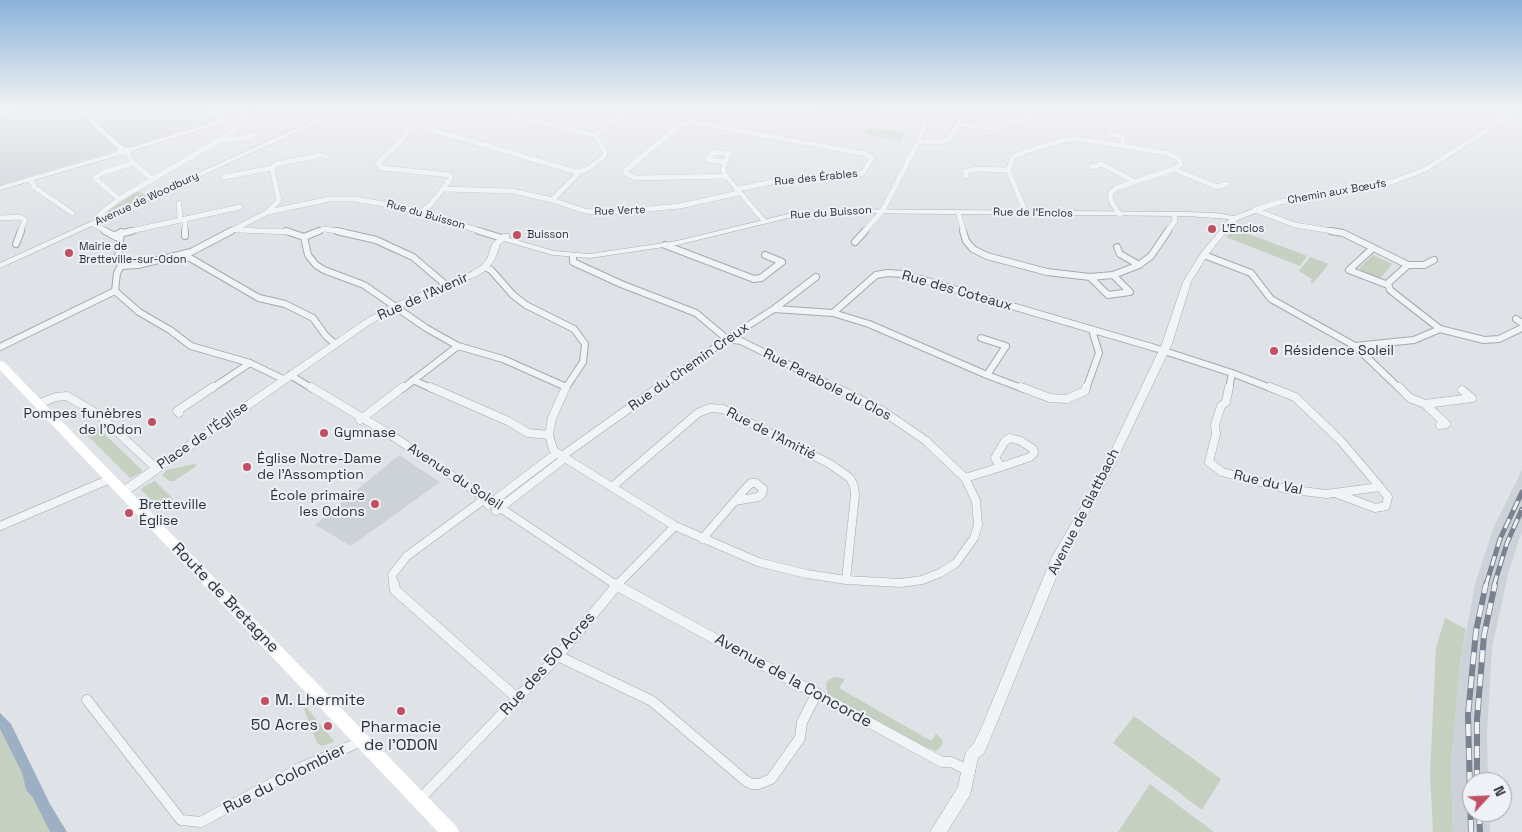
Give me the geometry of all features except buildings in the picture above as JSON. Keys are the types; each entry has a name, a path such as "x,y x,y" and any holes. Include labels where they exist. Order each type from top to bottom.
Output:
{"main road":[{"name":"Route de Bretagne","path":"0,364 450,832"}],"street":[{"path":"118,146 133,163 149,177"},
{"path":"0,188 140,146"},
{"path":"99,221 100,214 149,177 185,162 211,146"},
{"name":"Avenue de Woodbury","path":"0,266 264,146"},
{"path":"396,146 379,161 378,166 382,168 447,174 450,179 431,204 421,212"},
{"path":"487,146 577,172 586,170 605,156 602,146"},
{"name":"Rue des Érables","path":"655,146 626,170 625,173 636,178 726,176"},
{"name":"Rue des Érables","path":"738,191 782,180 853,176 863,173 872,158 866,154 822,146"},
{"path":"855,242 883,210 916,146"},
{"path":"1026,213 1008,170 1014,156 1046,146"},
{"path":"1120,215 1111,201 1110,194 1116,188 1174,170 1181,164 1178,158 1173,155 1122,146"},
{"name":"Chemin aux Bœufs","path":"1231,222 1255,210 1290,200 1376,187 1407,177 1437,164 1465,146"},
{"path":"306,150 308,158"},
{"path":"224,178 272,168 276,164 322,155 326,157"},
{"path":"724,162 723,170 726,176 764,222"},
{"path":"119,199 95,178 102,173 133,163"},
{"path":"1092,167 1102,164 1135,182"},
{"path":"268,212 278,201 272,168"},
{"path":"966,176 965,172 975,169 1008,170"},
{"path":"1174,170 1217,187 1227,184"},
{"path":"552,200 577,175 577,172"},
{"path":"30,179 34,187 72,213"},
{"name":"Rue Verte","path":"443,189 513,191 552,200 585,211 603,214 680,206 738,191"},
{"name":"Rue du Buisson","path":"121,266 184,254 204,247 268,212 330,199 383,203 421,212 553,253 573,256 665,245 814,212 883,210"},
{"path":"179,203 185,236"},
{"path":"114,235 240,207"},
{"name":"Rue de l'Enclos","path":"883,210 1178,215 1207,217 1231,222"},
{"path":"1255,210 1295,225 1343,233 1408,265 1424,265 1434,260"},
{"path":"958,212 966,241 973,249 987,256 1048,272 1090,277 1113,275 1139,265 1150,256 1178,215"},
{"path":"0,218 19,217 24,220 16,244"},
{"path":"99,221 121,232"},
{"path":"99,221 120,241"},
{"name":"Avenue de Glattbach","path":"938,832 965,790 972,755 979,748 990,725 1058,557 1105,474 1163,351 1187,282 1204,255 1231,222"},
{"path":"234,230 287,231 304,236 324,229 350,233 376,240 413,257 446,285"},
{"path":"0,347 115,290 117,274 121,266 118,259 121,232"},
{"path":"304,236 308,255 316,265 333,274 364,285 426,328 458,346 503,358 566,387"},
{"name":"Rue de l'Avenir","path":"286,377 334,343 394,307 474,274 485,267 491,259 495,245 504,237"},
{"path":"665,245 750,278 761,278 782,262 765,255"},
{"path":"1117,247 1120,254 1139,265"},
{"path":"1373,248 1349,270 1388,285 1390,290 1440,330 1484,340 1499,339 1522,328"},
{"path":"184,254 259,298 285,304 313,318 326,336 334,343"},
{"path":"1204,255 1251,273 1271,300 1355,346 1410,398 1425,404 1446,424 1440,425"},
{"path":"573,256 573,262 621,284 696,313 727,339"},
{"path":"1388,285 1408,265"},
{"path":"485,267 492,270 513,295 526,305 574,329 585,344 583,362 566,387 552,418 549,435 553,449 564,457"},
{"name":"Rue des Coteaux","path":"833,313 876,275 887,273 903,274 1163,351"},
{"path":"1090,277 1108,295 1130,292 1113,275"},
{"name":"Rue du Chemin Creux","path":"498,509 564,457 727,339 774,309 816,277"},
{"name":"Avenue du Soleil","path":"115,290 120,297 140,312 170,330 191,346 250,363 286,377 361,419 616,585"},
{"path":"774,309 833,313 869,324 987,375 1050,398 1067,399 1085,391 1099,353 1092,330"},
{"path":"1355,346 1414,340 1440,330"},
{"path":"981,338 1006,346 987,375"},
{"name":"Rue Parabole du Clos","path":"564,457 675,526 758,562 807,574 846,580 901,583 922,580 940,573 956,563 974,538 978,525 976,502 965,478 925,440 881,410 741,341 727,339"},
{"path":"361,419 458,346"},
{"path":"1163,351 1232,373 1295,397 1340,440 1380,487"},
{"path":"179,413 177,411 250,363"},
{"name":"Rue du Val","path":"1232,373 1226,402 1221,406 1215,425 1216,434 1209,462 1222,472 1286,489 1326,494 1380,487 1388,497 1386,506 1375,508 1334,493"},
{"name":"Place de l'Église","path":"123,492 286,377"},
{"path":"414,380 508,422 528,433 549,435"},
{"path":"1425,404 1472,398 1462,390"},
{"path":"38,404 56,397 67,396 99,415 157,469"},
{"name":"Rue de l'Amitié","path":"612,487 698,413 710,408 723,409 830,464 850,478 854,486 855,495 846,580"},
{"path":"965,478 1001,467 1030,457 1034,453 1033,449 1022,441 1010,438 1005,441 995,458 1001,467"},
{"name":"Rue du Chemin Creux","path":"518,699 395,590 392,575 407,556 489,502 564,457"},
{"path":"0,526 110,478"},
{"path":"702,539 735,501"},
{"name":"Rue des 50 Acres","path":"419,800 518,699 558,656 616,585 675,526"},
{"name":"Avenue de la Concorde","path":"616,585 817,693 929,756 942,762 951,762 970,771"},
{"path":"558,656 652,701 746,781 752,784 766,782 775,773 800,738 802,722 817,693"},
{"name":"Rue du Colombier","path":"87,700 181,820 201,822 311,763 362,741"}],"shaded area":[{"path":"0,146 131,146 0,185"},
{"name":"École primaire les Odons","path":"399,455 440,482 351,546 315,525"},
{"path":"1522,470 1522,531 1508,574 1492,648 1487,734 1488,772 1462,772 1462,822 1490,822 1490,832 1453,832 1451,765 1459,671 1475,584 1493,529"}],"green space":[{"path":"136,191 148,196 112,213 107,212"},
{"path":"1235,229 1307,256 1300,266 1226,237"},
{"path":"1373,255 1392,264 1380,279 1361,271 1359,268"},
{"path":"1310,257 1329,264 1313,283 1310,282 1312,279 1299,271"},
{"path":"98,428 142,472 130,478 82,430"},
{"path":"197,465 174,481 169,481 162,475 167,470"},
{"path":"155,481 173,499 172,503 163,508 159,507 141,490"},
{"path":"1445,618 1466,629 1459,671 1451,765 1453,832 1433,832 1430,773 1436,648"},
{"path":"835,677 845,679 839,688 931,741 936,734 942,739 943,744 936,751 930,748 928,750 828,694 826,684 828,680"},
{"path":"306,707 334,741 321,746 317,743 304,709"},
{"path":"1134,716 1221,779 1202,810 1113,743"},
{"path":"0,729 22,773 26,790 33,798 50,832 0,832"},
{"path":"1150,784 1214,832 1118,832"}],"water":[{"path":"0,713 11,724 50,804 67,832 50,832 33,798 26,790 22,773 0,729"}],"railway":[{"path":"1486,585 1500,539 1522,492"},
{"path":"1494,585 1507,543 1522,509"},
{"path":"1471,832 1468,715 1476,631 1486,584"},
{"path":"1477,772 1477,719 1484,635 1495,584"},
{"path":"1480,822 1480,832"}],"place":[{"name":"L'Enclos","path":"1212,229"},
{"name":"Buisson","path":"517,235"},
{"name":"Mairie de Bretteville-sur-Odon","path":"69,253"},
{"name":"Résidence Soleil","path":"1274,351"},
{"name":"Pompes funèbres de l'Odon","path":"152,422"},
{"name":"Gymnase","path":"324,433"},
{"name":"Église Notre-Dame de l'Assomption","path":"247,467"},
{"name":"École primaire les Odons","path":"375,504"},
{"name":"Bretteville Église","path":"129,513"},
{"name":"M. Lhermite","path":"265,701"},
{"name":"Pharmacie de l'ODON","path":"401,711"},
{"name":"50 Acres","path":"328,726"}]}
